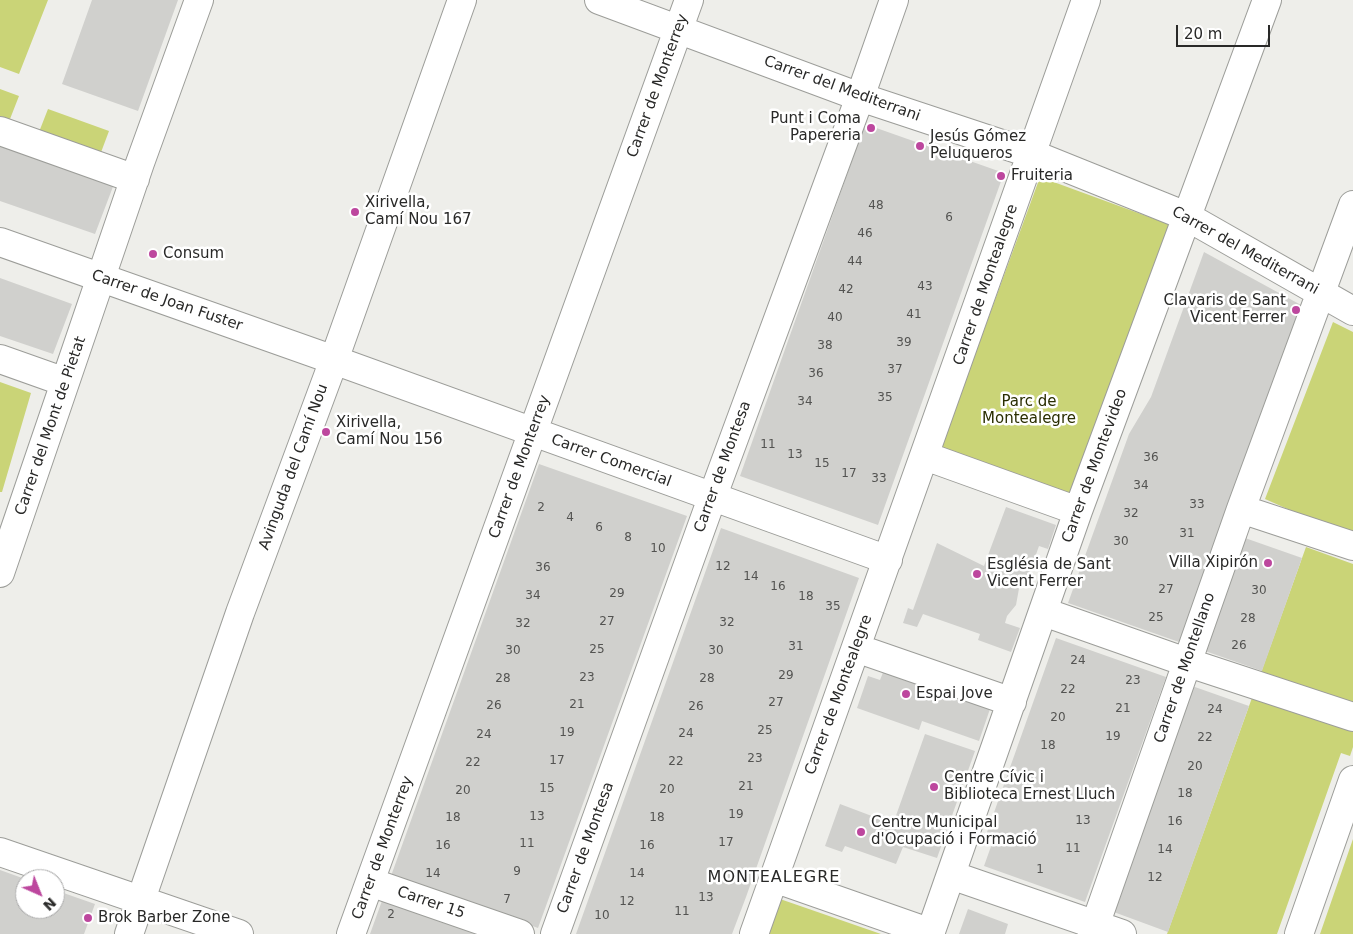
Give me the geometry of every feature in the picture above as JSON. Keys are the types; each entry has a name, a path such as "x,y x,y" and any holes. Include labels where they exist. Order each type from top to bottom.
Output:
{"street":[{"name":"Carrer del Mont de Pietat","path":"0,574 10,514 65,382 102,278 134,179 199,0"},
{"name":"Avinguda del Camí Nou","path":"129,934 240,613 334,360 462,0"},
{"name":"Carrer del Mediterrani","path":"599,0 860,97 1032,154 1186,216 1353,312"},
{"name":"Carrer de Monterrey","path":"351,934 689,0"},
{"name":"Carrer de Montesa","path":"555,934 894,0"},
{"name":"Carrer de Montealegre","path":"754,934 1086,0"},
{"name":"Carrer de Montevideo","path":"930,934 1078,512 1267,0"},
{"path":"0,131 134,179"},
{"name":"Carrer de Montellano","path":"1093,929 1186,662 1353,205"},
{"name":"Carrer de Joan Fuster","path":"0,242 334,360"},
{"path":"0,360 65,382"},
{"name":"Carrer Comercial","path":"334,360 888,560"},
{"path":"925,456 1078,512"},
{"path":"1241,509 1353,546"},
{"path":"1044,612 1186,662 1353,717"},
{"path":"856,648 1012,702"},
{"path":"1299,934 1353,780"},
{"path":"0,852 239,934"},
{"path":"951,875 1093,929 1122,934"},
{"path":"774,878 930,934"},
{"name":"Carrer 15","path":"370,882 520,934"}],"green space":[{"path":"0,0 48,0 19,74 0,67"},
{"path":"0,89 19,96 10,119 0,116"},
{"path":"48,109 109,131 100,155 39,132"},
{"name":"Parc de Montealegre","path":"1040,177 1171,225 1071,500 939,453"},
{"path":"1333,322 1353,332 1353,538 1265,499"},
{"path":"0,382 31,393 2,492 0,492"},
{"path":"1306,547 1353,564 1353,711 1259,678"},
{"path":"1253,695 1353,730 1353,747 1350,756 1341,753 1277,934 1167,934"},
{"path":"1353,839 1353,934 1320,934"},
{"path":"780,899 881,934 768,934"}],"building":[{"path":"92,0 178,0 138,111 62,84"},
{"path":"865,124 1004,173 878,525 740,476"},
{"path":"0,143 114,184 95,234 0,201"},
{"path":"1204,252 1301,305 1179,642 1068,603 1129,434 1151,397"},
{"path":"0,278 72,304 53,354 0,336"},
{"path":"539,464 687,516 538,928 391,876"},
{"name":"Església de Sant Vicent Ferrer","path":"1006,507 1056,525 1048,549 1039,546 1025,585 1020,583 1016,605 1007,616 1005,623 1020,628 1011,652 978,640 980,634 923,614 917,627 903,623 908,608 913,610 937,543 984,566"},
{"path":"721,528 859,578 746,897 732,934 576,934"},
{"path":"1245,538 1302,558 1262,671 1205,651"},
{"path":"1056,638 1166,677 1085,902 984,866 994,838 986,835"},
{"name":"Espai Jove","path":"884,670 990,709 979,741 922,721 919,730 857,708 868,676 880,680"},
{"path":"1192,686 1249,706 1168,932 1111,911"},
{"name":"Centre Cívic i Biblioteca Ernest Lluch","path":"925,734 975,751 937,858 903,847 896,864 845,846 842,852 825,846 840,804 893,824"},
{"path":"0,870 15,875 15,919 65,919 65,894 95,904 84,934 0,934"},
{"path":"383,898 485,934 370,934"},
{"path":"968,909 1008,924 1005,934 959,934"}],"place":[{"name":"Punt i Coma Papereria","path":"871,128"},
{"name":"Jesús Gómez Peluqueros","path":"920,146"},
{"name":"Fruiteria","path":"1001,176"},
{"name":"Xirivella, Camí Nou 167","path":"355,212"},
{"name":"Consum","path":"153,254"},
{"name":"Clavaris de Sant Vicent Ferrer","path":"1296,310"},
{"name":"Xirivella, Camí Nou 156","path":"326,432"},
{"name":"Villa Xipirón","path":"1268,563"},
{"name":"Església de Sant Vicent Ferrer","path":"977,574"},
{"name":"Espai Jove","path":"906,694"},
{"name":"Centre Cívic i Biblioteca Ernest Lluch","path":"934,787"},
{"name":"Centre Municipal d'Ocupació i Formació","path":"861,832"},
{"name":"Brok Barber Zone","path":"88,918"}],"district":[{"name":"MONTEALEGRE","path":"774,878"}]}
